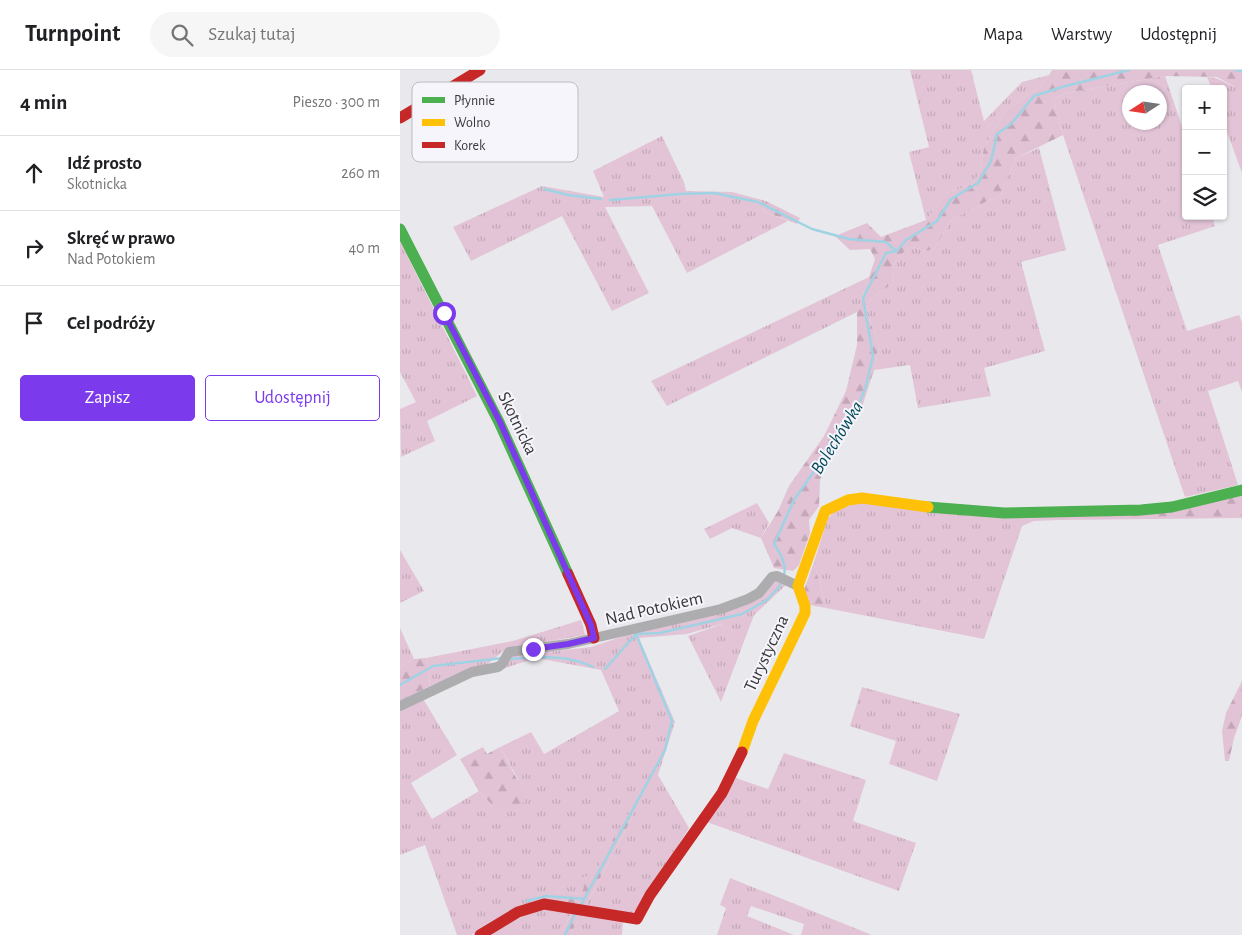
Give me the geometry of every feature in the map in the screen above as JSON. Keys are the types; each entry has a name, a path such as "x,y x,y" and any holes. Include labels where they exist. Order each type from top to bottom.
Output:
{"street":[{"path":"460,82 480,70"},
{"path":"400,118 412,111"},
{"name":"Skotnicka","path":"400,229 500,422 591,625 594,638"},
{"path":"794,584 825,511 848,500 862,498 943,509 1004,513 1141,510 1172,507 1242,490"},
{"name":"Nad Potokiem","path":"400,706 472,672 498,667 509,652 568,644 721,609 759,593 772,577 779,577 794,584"},
{"name":"Turystyczna","path":"480,935 523,909 534,905 544,904 637,919 654,888 722,793 740,757 753,721 805,612 805,606 794,584"}],"green space":[{"path":"910,70 971,70 984,121 1022,82 1049,75 1043,85 1007,110 984,147 980,171 973,184 947,193 926,220 909,152 929,147"},
{"path":"1052,70 1242,70 1242,88 1237,88 1217,77 1165,76 1065,93 1053,100 1063,135 1016,158 1001,194 951,220 934,249 926,251 913,247 898,257 894,265 892,284 870,299 866,310 879,346 874,370 859,416 830,456 820,480 819,506 809,520 810,533 799,565 793,571 774,568 761,538 778,511 789,486 824,436 846,391 857,345 857,312 875,259 870,249 850,250 836,237 867,223 881,237 926,220 947,193 973,184 980,171 984,147 1007,110 1043,85"},
{"path":"1165,76 1182,126 1182,220 1213,220 1215,226 1158,245 1187,331 1239,315 1242,322 1242,392 1238,381 1208,391 1238,485 1185,497 1063,135 1053,100 1065,93"},
{"path":"1207,77 1242,88 1242,173 1227,132 1227,85 1210,85"},
{"path":"662,136 684,182 686,191 732,192 766,201 763,211 788,221 687,273 652,206 605,207 649,293 612,311 562,216 471,261 453,227 542,186 604,197 593,171"},
{"path":"1039,148 1066,250 1021,262 1045,351 984,368 991,396 918,408 910,365 874,370 879,346 866,310 870,299 892,284 895,261 901,254 913,247 926,251 934,249 951,220 1001,194 1016,158"},
{"path":"766,201 800,218 797,224 763,211"},
{"path":"400,241 477,396 427,421 435,441 401,457 400,409 416,402 400,372"},
{"path":"869,277 857,312 667,406 651,381"},
{"path":"1242,496 1242,518 1060,520 1060,516"},
{"path":"856,502 1060,516 1060,520 1034,521 1022,526 984,639 826,608 814,562 828,518 839,507"},
{"path":"757,503 769,523 761,538 732,528 710,539 704,529"},
{"path":"400,550 424,591 400,603"},
{"path":"814,562 826,608 810,605 804,590"},
{"path":"774,579 786,585 754,615 721,702 688,636 725,623 687,634 639,638 675,722 658,775 689,828 641,906 632,913 585,907 633,816 628,814 581,894 551,892 550,900 518,907 471,935 457,935 425,845 400,855 400,707 422,697 457,755 411,783 432,819 479,791 493,806 518,779 500,747 531,732 544,754 619,711 601,670 536,658 502,669 512,656 591,647 630,634 741,607 761,597"},
{"path":"581,620 585,635 506,649 484,667 430,686 426,658 513,641"},
{"path":"400,628 414,659 400,667"},
{"path":"426,658 430,686 400,701 400,667 414,659"},
{"path":"1242,681 1242,716 1234,738 1229,761 1225,761 1222,731 1226,713"},
{"path":"862,687 960,714 937,781 889,764 896,741 850,726"},
{"path":"483,747 487,754 500,747 527,798 518,810 493,806 479,791 460,759"},
{"path":"784,753 866,780 853,821 916,843 899,891 704,821 736,778 768,789"},
{"path":"627,814 633,816 570,935 561,935 575,905 550,900 551,892 581,894 584,887 575,882 576,879 594,874"},
{"path":"730,878 872,935 801,935 804,924 751,906 747,916 794,935 717,935 726,908 720,905"},
{"path":"539,908 572,911 561,935 487,935"},
{"path":"582,912 623,922 622,935 570,935"}],"waterway":[{"name":"Bolechówka","path":"784,575 784,563 774,544 794,500 856,411 866,386 873,356 863,298 886,253 897,251 906,240 937,221 951,199 978,183 991,161 997,134 1011,124 1034,96 1129,70"},
{"name":"Bolechówka","path":"1235,70 1242,71"},
{"path":"544,189 568,195 601,199"},
{"path":"610,200 714,193 758,202 812,229 849,239 886,242 896,251"},
{"name":"Bolechówka","path":"605,669 636,634 660,633 742,614 767,600 782,581"},
{"path":"581,905 665,750 672,721 636,634"},
{"name":"Bolechówka","path":"400,685 433,666 503,658"},
{"name":"Bolechówka","path":"509,659 562,658 593,667"},
{"path":"527,901 546,896 584,899"},
{"path":"565,935 575,914"}],"traffic: fast":[{"path":"400,229 499,422 568,574"},
{"path":"928,507 1004,513 1141,510 1172,507 1242,490"}],"traffic: slow":[{"path":"742,752 753,721 805,613 805,606 798,586 825,511 848,500 862,498 928,507"}],"traffic: jam":[{"path":"460,82 480,70"},
{"path":"400,118 412,111"},
{"path":"568,574 591,625 594,638"},
{"path":"480,935 518,912 544,904 637,919 650,895 722,793 742,752"}],"route":[{"path":"444,313 500,422 591,625 594,638 533,649"}]}
